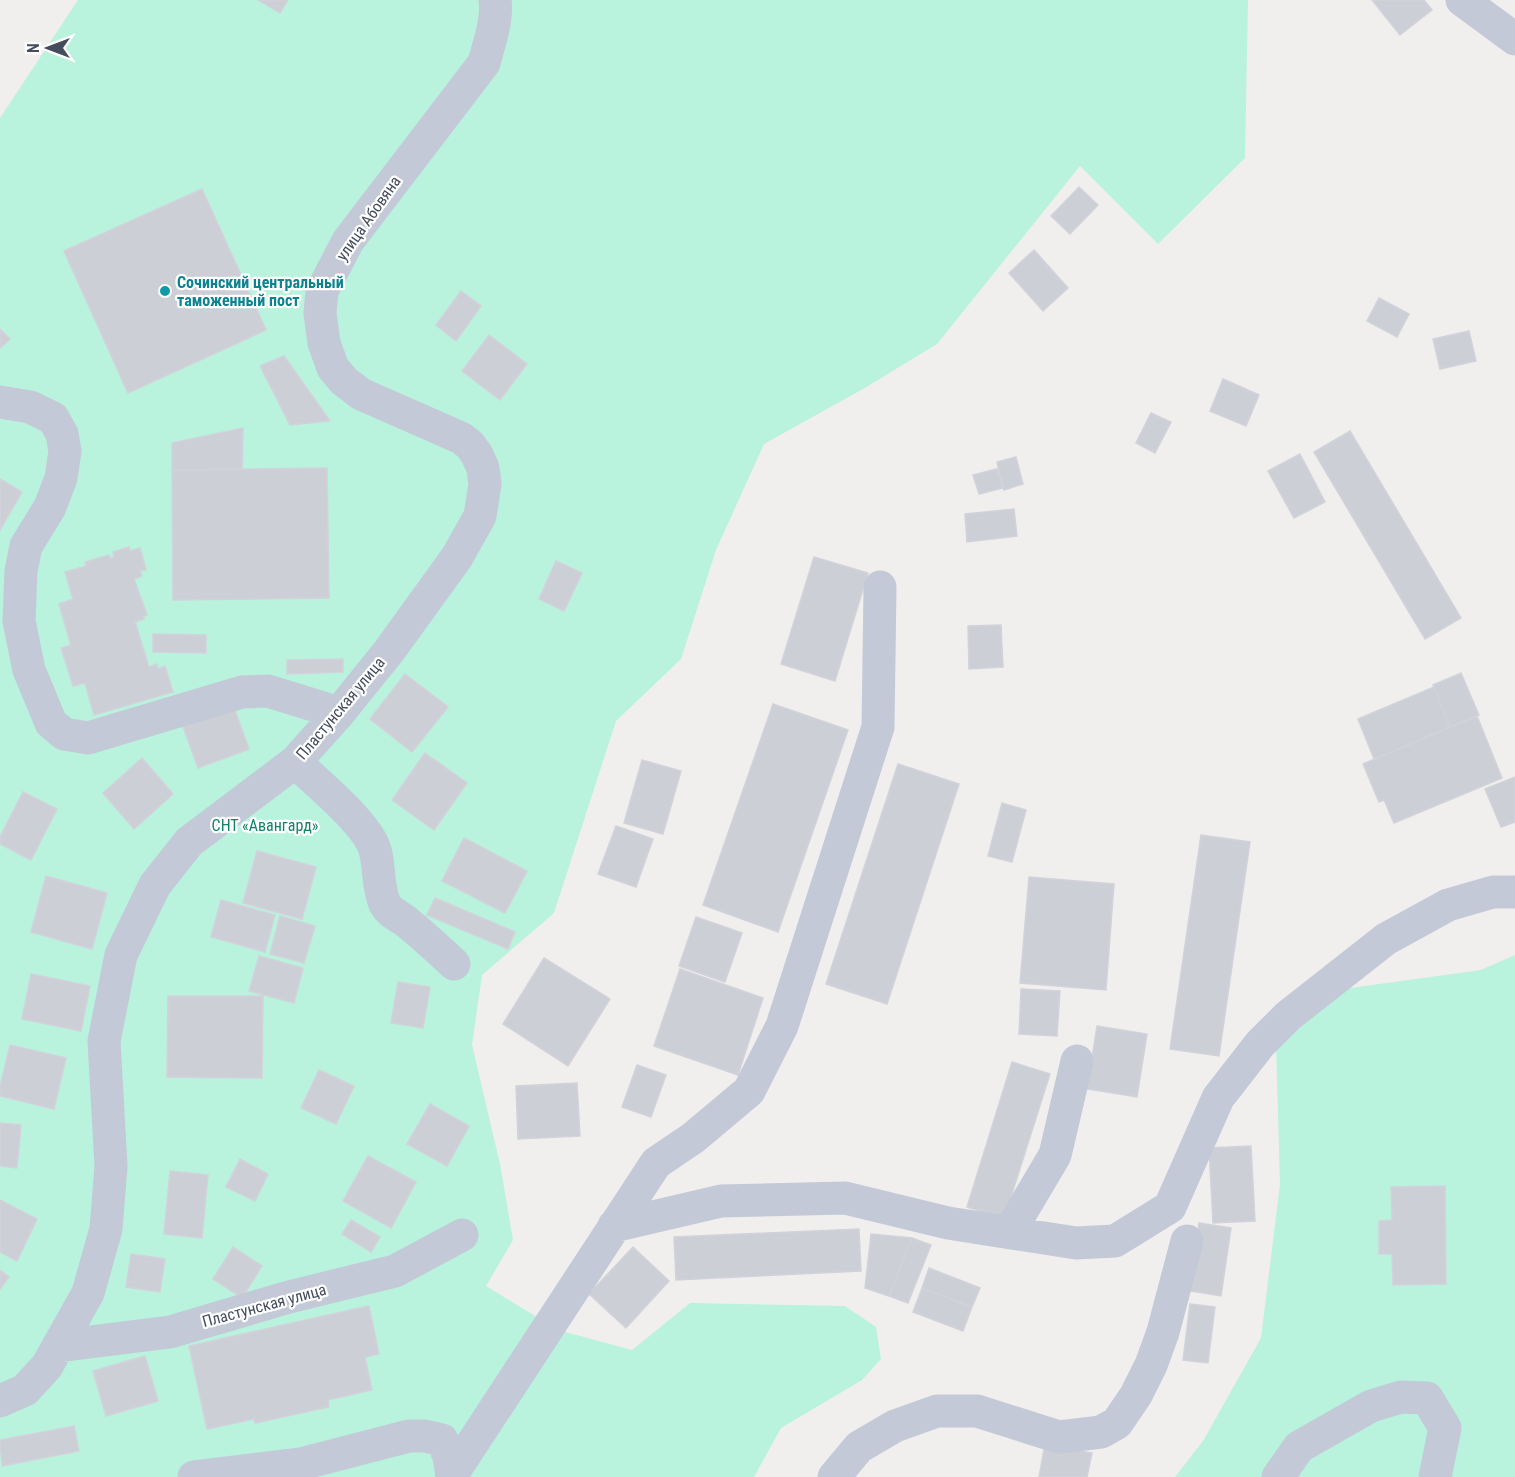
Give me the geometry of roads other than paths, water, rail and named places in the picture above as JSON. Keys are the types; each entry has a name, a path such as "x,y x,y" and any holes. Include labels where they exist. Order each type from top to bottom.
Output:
{"street":[{"name":"улица Абовяна","path":"485,483 483,468 477,454 461,438 361,394 344,381 333,368 324,343 320,313 322,291 348,241 484,63 496,8 495,0"},
{"path":"1462,0 1515,39"},
{"path":"0,402 30,407 53,418 62,434 65,451 61,477 50,507 26,546 21,572 21,631 29,670 51,723 64,734 88,738 242,692 268,691 339,713"},
{"name":"Пластунская улица","path":"0,1401 25,1390 47,1366 88,1293 106,1229 111,1166 104,1041 121,955 155,885 189,842 295,762 339,713 389,651 458,557 480,516 485,483"},
{"path":"452,1475 656,1163 693,1138 749,1091 782,1026 878,727 879,587"},
{"path":"295,762 367,834 375,849 378,878 386,904 393,914 407,921 454,964"},
{"path":"614,1226 721,1201 846,1197 948,1223 1076,1243 1115,1241 1170,1207 1218,1098 1260,1044 1288,1016 1386,939 1437,910 1493,892 1515,892"},
{"path":"1010,1231 1054,1155 1077,1061"},
{"name":"Пластунская улица","path":"58,1346 170,1332 289,1297 395,1271 462,1235"},
{"path":"834,1477 859,1447 895,1426 937,1411 977,1411 1059,1437 1101,1432 1117,1423 1136,1395 1151,1365 1163,1332 1187,1241"},
{"path":"1278,1477 1299,1447 1371,1406 1401,1397 1427,1398 1445,1428 1435,1477"},
{"path":"194,1477 301,1464 409,1436 425,1436 442,1440 449,1456 452,1475"}],"place":[{"name":"Сочинский центральный таможенный пост","path":"165,291"}],"park label":[{"name":"СНТ «Авангард»","path":"265,825"}]}
